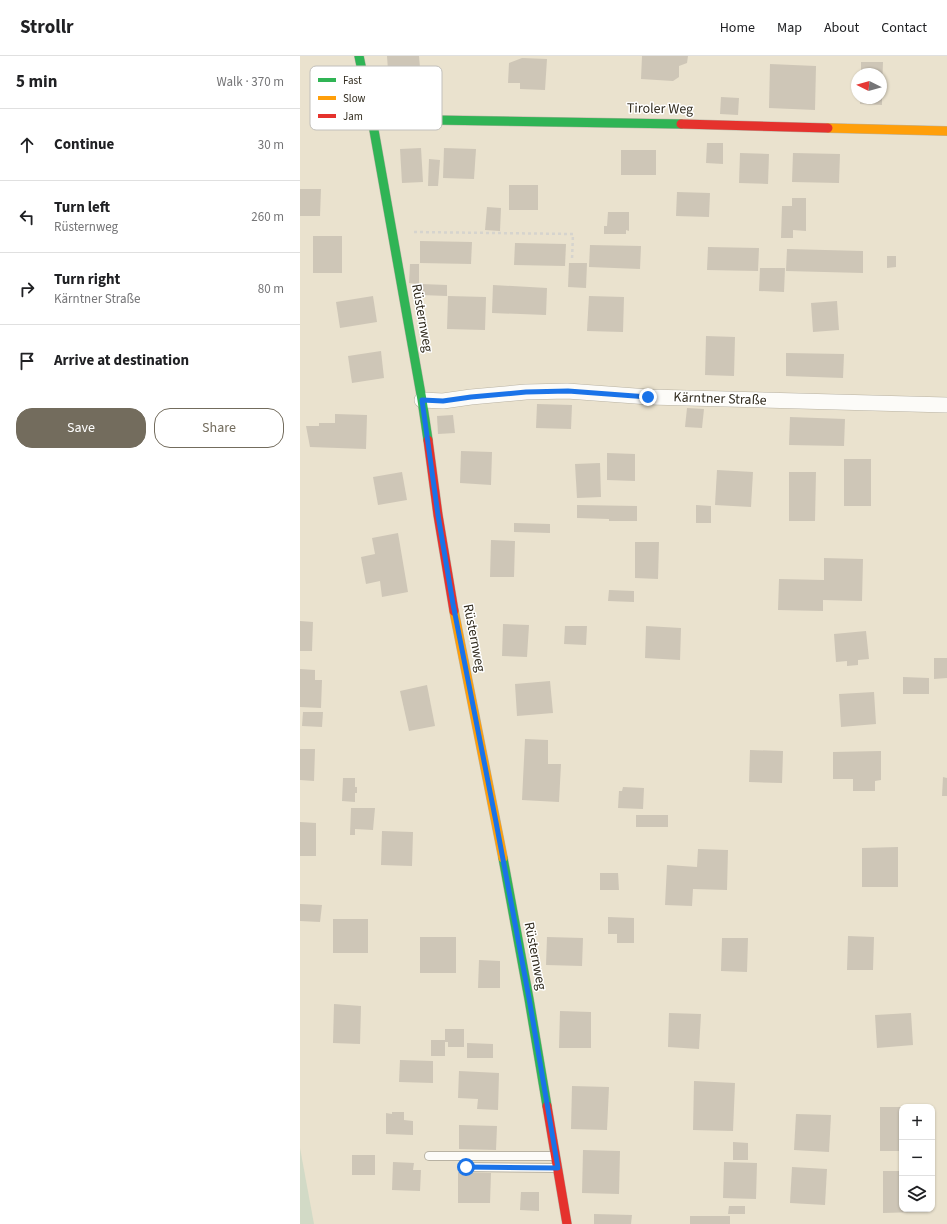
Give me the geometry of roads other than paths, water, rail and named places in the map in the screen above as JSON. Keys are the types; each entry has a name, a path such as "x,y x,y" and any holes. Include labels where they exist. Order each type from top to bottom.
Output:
{"street":[{"name":"Rüsternweg","path":"359,56 361,66"},
{"name":"Tiroler Weg","path":"442,120 661,123 947,131"},
{"name":"Rüsternweg","path":"374,130 422,400 438,515 453,604 529,998 567,1224"},
{"name":"Kärntner Straße","path":"422,400 443,401 526,392 568,391 648,397 947,405"}],"lane":[{"path":"429,1156 556,1156"},
{"path":"466,1167 558,1168"}]}
